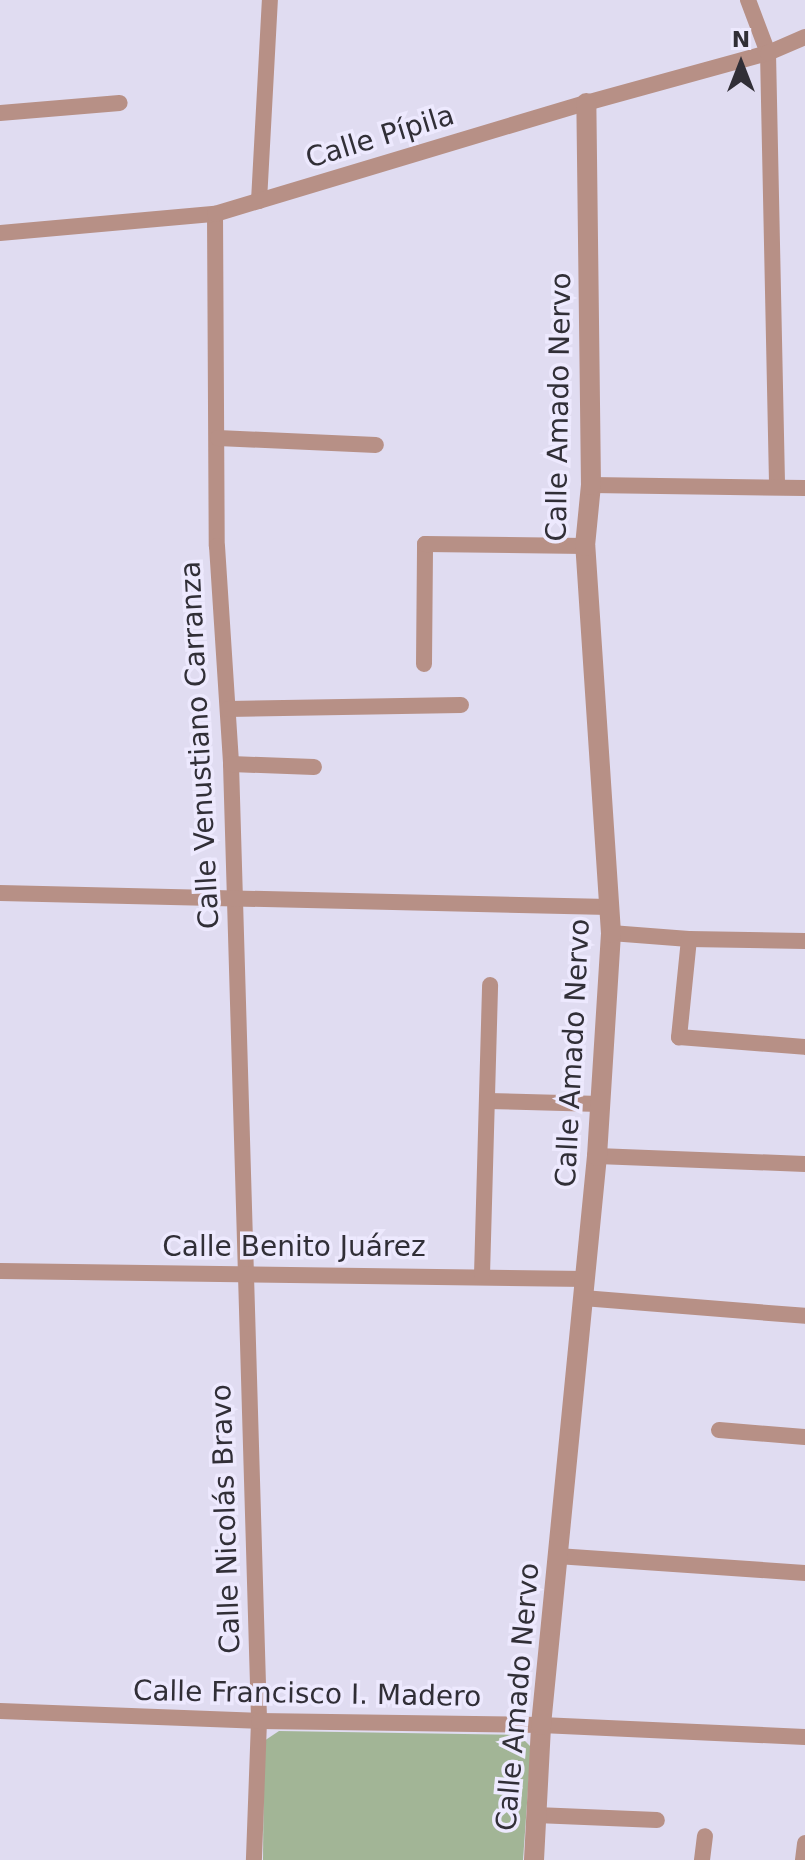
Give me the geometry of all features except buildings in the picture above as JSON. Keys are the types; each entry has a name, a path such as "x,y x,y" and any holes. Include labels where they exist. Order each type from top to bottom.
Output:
{"street":[{"path":"259,201 270,0"},
{"path":"748,0 768,53 777,487"},
{"name":"Calle Pípila","path":"0,233 215,214 586,103 768,53 805,37"},
{"path":"0,113 120,103"},
{"name":"Calle Amado Nervo","path":"534,1860 541,1725 597,1156 611,933 585,546 591,485 586,103"},
{"name":"Calle Venustiano Carranza","path":"215,214 217,546 231,764 243,1272"},
{"path":"218,438 376,445"},
{"path":"591,485 805,488"},
{"path":"424,664 425,544 585,546"},
{"path":"228,709 461,705"},
{"path":"231,764 314,767"},
{"path":"0,893 609,907"},
{"path":"611,933 689,939 805,941"},
{"path":"689,939 679,1037 805,1047"},
{"path":"482,1275 490,985"},
{"path":"488,1101 600,1104"},
{"path":"597,1156 805,1164"},
{"name":"Calle Benito Juárez","path":"0,1271 482,1275 805,1316"},
{"name":"Calle Nicolás Bravo","path":"243,1272 259,1721 254,1860"},
{"path":"719,1430 805,1437"},
{"path":"557,1556 805,1573"},
{"name":"Calle Francisco I. Madero","path":"0,1711 259,1721 541,1725 805,1737"},
{"path":"536,1815 657,1820"},
{"path":"702,1860 705,1836"},
{"path":"803,1860 805,1843"}],"green space":[{"path":"279,1731 519,1735 531,1747 523,1860 263,1860 264,1741"}]}
